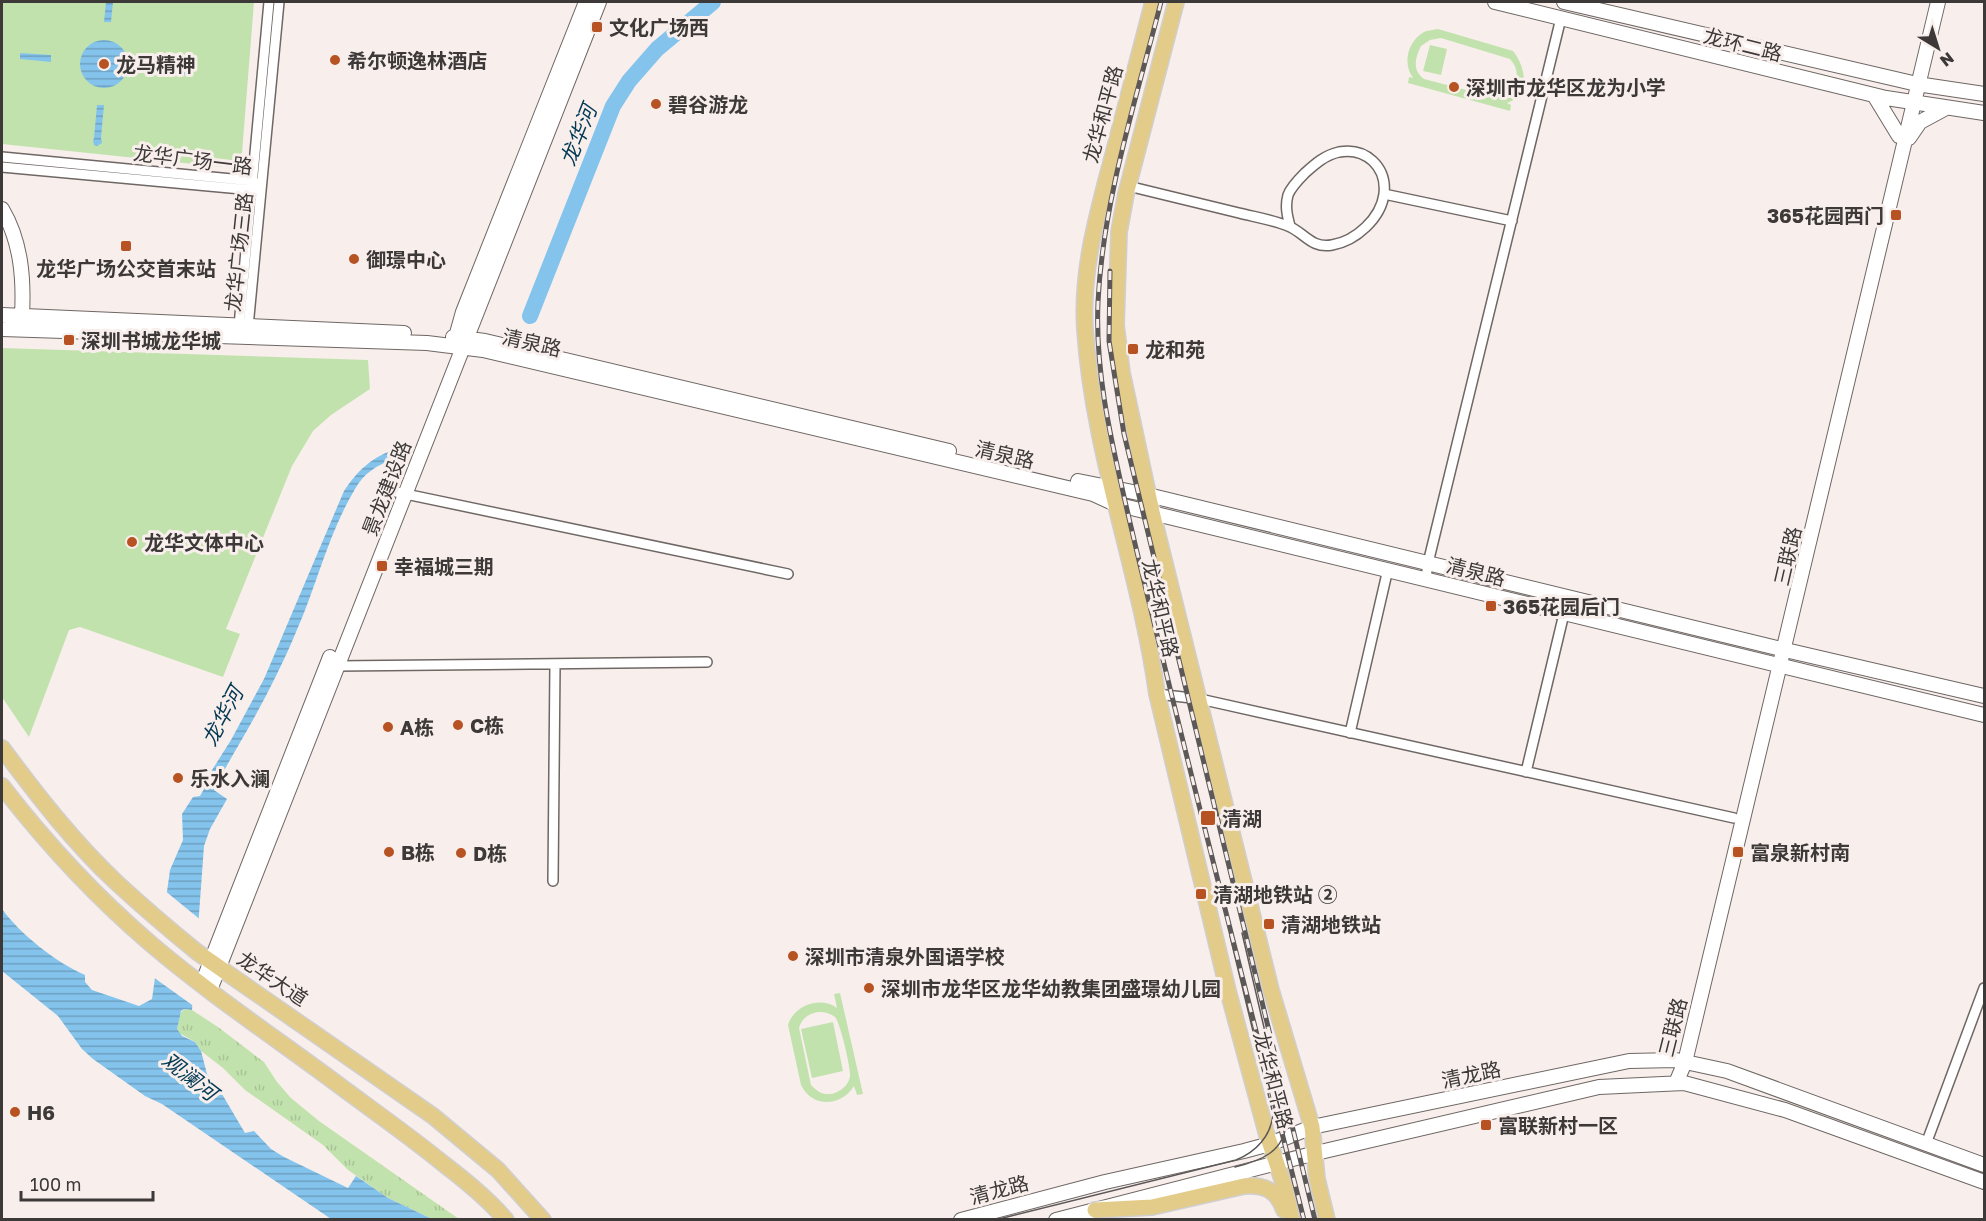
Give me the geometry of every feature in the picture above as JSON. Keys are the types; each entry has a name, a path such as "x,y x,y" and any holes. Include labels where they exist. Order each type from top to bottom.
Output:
{"main road":[{"name":"景龙建设路","path":"459,342 463,312 586,2"},
{"name":"景龙建设路","path":"215,964 459,342 599,2"},
{"name":"龙华和平路","path":"1153,2 1096,220 1086,283 1085,328 1088,360 1111,488 1151,649 1157,694 1228,992 1292,1220"},
{"name":"龙华和平路","path":"1176,2 1128,186 1119,232 1116,325 1122,373 1152,512 1271,990 1312,1127 1317,1179 1327,1220"},
{"name":"龙环二路","path":"1495,2 1874,95 1911,103 1984,113"},
{"name":"龙环二路","path":"1564,2 1917,84 1984,94"},
{"name":"三联路","path":"1680,1061 1902,139 1938,2"},
{"path":"1874,95 1902,139 1920,123 1946,108"},
{"path":"2,209 19,249 22,315"},
{"name":"清泉路","path":"2,315 327,329 459,342 483,350 1093,494 1115,504 1984,715"},
{"name":"清泉路","path":"2,329 427,343 486,341 1082,482 1148,495 1780,649 1984,696"},
{"name":"景龙建设路","path":"201,983 215,964 337,666 400,492"},
{"name":"三联路","path":"1676,1083 1734,818 1777,664"},
{"name":"龙华大道","path":"2,747 68,831 116,883 197,952 433,1116 498,1170 543,1220"},
{"path":"2,786 24,816 61,857 132,927 201,983 418,1143 461,1178 506,1220"},
{"path":"2,806 24,816"},
{"name":"清龙路","path":"961,1220 1105,1182 1270,1144 1312,1127 1629,1061 1680,1061 1726,1071 1984,1165"},
{"name":"清龙路","path":"1056,1220 1316,1153 1599,1087 1676,1083 1684,1083 1785,1110 1984,1182"},
{"path":"1095,1210 1152,1207 1256,1185 1263,1186 1276,1195 1281,1201 1287,1220"}],"street":[{"name":"龙华广场三路","path":"244,326 252,185 269,2"},
{"name":"龙华广场三路","path":"244,326 262,186 279,2"},
{"path":"1426,578 1561,18"},
{"path":"1128,186 1290,226 1314,243 1330,246 1344,242 1369,225 1379,210 1384,194 1384,178 1378,165 1368,156 1352,151 1338,152 1318,161 1300,177 1289,193 1286,212 1290,226"},
{"name":"龙华广场一路","path":"2,157 262,186"},
{"name":"龙华广场一路","path":"2,167 252,185"},
{"path":"1384,194 1512,221"},
{"path":"400,492 788,574"},
{"path":"1350,733 1388,569"},
{"path":"1526,772 1568,597"},
{"path":"337,666 708,662"},
{"path":"554,881 555,664"},
{"path":"1157,694 1200,699 1734,818"},
{"path":"1926,1144 1984,988"}],"green space":[{"path":"2,2 254,2 242,153 222,167 2,144"},
{"path":"1438,29 1513,51 1521,65 1524,80 1520,94 1507,103 1511,105 1510,111 1408,83 1409,77 1413,78 1407,59 1414,41 1424,32","holes":["1441,38 1510,59 1517,71 1515,84 1510,92 1497,98 1424,79 1416,68 1417,55 1421,46 1430,40"]},
{"path":"1430,45 1447,49 1441,75 1423,71"},
{"name":"龙华文体中心","path":"2,348 368,360 370,389 331,415 313,431 292,466 226,629 240,634 223,677 80,627 69,630 29,737 2,697"},
{"path":"840,993 863,1094 857,1095 854,1086 842,1098 827,1102 812,1098 801,1085 788,1025 796,1012 809,1005 823,1003 837,1008 834,994","holes":["818,1012 835,1017 845,1046 850,1072 845,1086 831,1094 824,1094 811,1085 799,1028 806,1017"]},
{"path":"184,1009 192,1010 218,1027 264,1062 291,1098 319,1121 459,1219 432,1219 388,1198 348,1170 323,1145 245,1090 223,1068 201,1051 195,1042 179,1033 177,1029 179,1015"},
{"path":"833,1022 843,1071 812,1078 801,1029"}],"water":[{"path":"106,2 113,2 111,22 104,22"},
{"path":"104,40 121,47 128,64 121,81 104,88 87,81 80,64 87,47"},
{"path":"20,53 51,55 51,62 20,59"},
{"path":"158,66 189,68 188,75 157,72"},
{"path":"97,105 104,105 102,143 97,146 93,141"},
{"name":"观澜河","path":"396,449 393,459 366,474 355,489 337,524 303,614 276,676 214,790 227,799 210,829 204,846 192,1010 181,1011 177,1029 182,1036 195,1042 201,1051 207,1074 219,1089 245,1133 254,1131 271,1149 284,1157 348,1188 356,1176 388,1198 432,1219 331,1219 162,1104 145,1096 82,1049 58,1016 2,971 2,909 40,947 85,975 85,982 92,990 139,1006 152,999 170,870 183,840 182,814 193,797 200,796 209,780 207,778 231,740 264,679 344,491 366,465"}],"pier":[{"path":"164,890 202,921 195,1007 153,977"}],"waterway":[{"name":"龙华河","path":"530,316 613,106 629,81 657,49 713,2"}],"tram line":[{"path":"1235,1167 1270,1154 1281,1141 1286,1122 1242,933"},
{"path":"995,1220 1236,1160 1250,1153 1266,1136 1273,1114 1230,936"}],"railway":[{"path":"1161,2 1122,150 1106,226 1098,302 1101,377 1114,452 1142,574 1304,1220"},
{"path":"1110,271 1109,341 1124,434 1315,1220"}],"place":[{"name":"文化广场西","path":"597,27"},
{"name":"希尔顿逸林酒店","path":"335,60"},
{"name":"龙马精神","path":"104,64"},
{"name":"深圳市龙华区龙为小学","path":"1454,87"},
{"name":"碧谷游龙","path":"656,104"},
{"name":"365花园西门","path":"1896,215"},
{"name":"龙华广场公交首末站","path":"126,246"},
{"name":"御璟中心","path":"354,259"},
{"name":"深圳书城龙华城","path":"69,340"},
{"name":"龙和苑","path":"1133,349"},
{"name":"龙华文体中心","path":"132,542"},
{"name":"幸福城三期","path":"382,566"},
{"name":"365花园后门","path":"1491,606"},
{"name":"C栋","path":"458,725"},
{"name":"A栋","path":"388,727"},
{"name":"乐水入澜","path":"178,778"},
{"name":"清湖","path":"1208,818"},
{"name":"B栋","path":"389,852"},
{"name":"富泉新村南","path":"1738,852"},
{"name":"D栋","path":"461,853"},
{"name":"清湖地铁站 ②","path":"1201,894"},
{"name":"清湖地铁站","path":"1269,924"},
{"name":"深圳市清泉外国语学校","path":"793,956"},
{"name":"深圳市龙华区龙华幼教集团盛璟幼儿园","path":"869,988"},
{"name":"H6","path":"15,1112"},
{"name":"富联新村一区","path":"1486,1125"}]}
